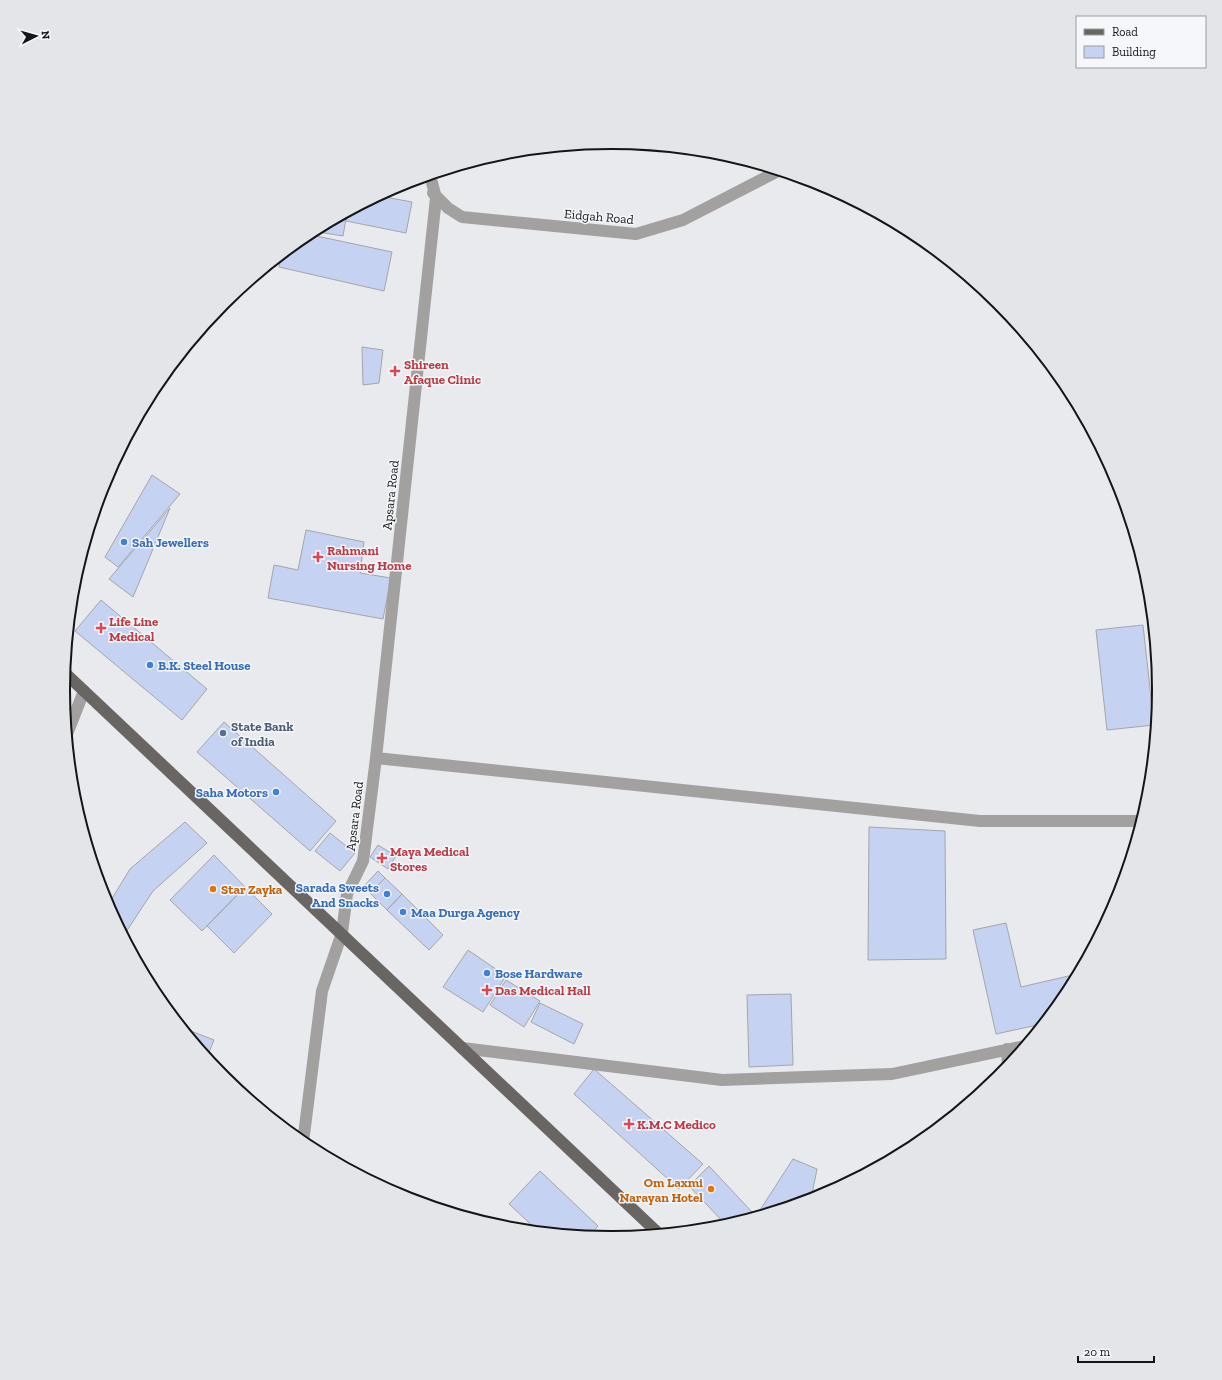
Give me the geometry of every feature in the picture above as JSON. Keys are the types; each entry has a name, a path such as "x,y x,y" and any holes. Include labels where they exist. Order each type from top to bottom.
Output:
{"main road":[{"path":"70,678 654,1229"}],"street":[{"name":"Eidgah Road","path":"426,182 436,198 455,214 462,217 636,234 683,220 772,174"},
{"name":"Apsara Road","path":"304,1135 322,990 342,933 347,894 363,861 376,758 436,198 431,180"},
{"path":"71,724 84,691"},
{"path":"376,758 980,821 1136,821"},
{"path":"462,1048 722,1080 892,1074 1017,1048"},
{"path":"1007,1050 1008,1058"}],"building":[{"path":"388,198 412,202 406,233 346,221 346,218"},
{"path":"346,218 343,236 322,233"},
{"path":"317,236 392,252 384,291 279,267 280,263"},
{"path":"362,347 383,350 379,383 363,385"},
{"path":"152,475 180,494 118,567 105,557"},
{"path":"170,508 133,597 109,579"},
{"name":"Rahmani Nursing Home","path":"306,530 364,542 360,573 391,578 383,619 268,598 274,565 298,570"},
{"path":"101,600 207,689 182,720 75,631"},
{"path":"1143,625 1152,703 1151,725 1107,730 1096,630"},
{"path":"224,722 336,821 310,851 197,752"},
{"path":"185,822 207,843 153,891 127,931 112,899 130,869"},
{"path":"869,827 945,831 946,959 868,960"},
{"path":"330,833 355,853 340,871 315,851"},
{"path":"378,845 396,856 388,869 370,857"},
{"path":"214,855 245,887 202,931 170,900"},
{"path":"378,871 385,878 370,893 363,887"},
{"path":"385,878 402,894 387,910 370,893"},
{"path":"245,887 272,914 234,953 207,926"},
{"path":"402,894 443,935 429,950 387,910"},
{"path":"1006,923 1021,987 1071,975 1035,1026 996,1034 973,930"},
{"path":"468,950 506,976 483,1012 443,987"},
{"path":"506,980 540,1001 524,1027 490,1005"},
{"path":"791,994 793,1065 749,1067 747,995"},
{"path":"540,1003 583,1024 574,1044 531,1022"},
{"path":"192,1031 214,1040 209,1052"},
{"path":"594,1069 703,1164 679,1189 574,1094"},
{"path":"793,1159 817,1169 812,1192 760,1210"},
{"path":"709,1166 752,1212 721,1220 689,1186"},
{"path":"540,1171 598,1226 594,1231 531,1225 509,1204"}],"place":[{"name":"Shireen Afaque Clinic","path":"395,371"},
{"name":"Sah Jewellers","path":"124,542"},
{"name":"Rahmani Nursing Home","path":"318,557"},
{"name":"Life Line Medical","path":"101,628"},
{"name":"B.K. Steel House","path":"150,665"},
{"name":"State Bank of India","path":"223,733"},
{"name":"Saha Motors","path":"276,792"},
{"name":"Maya Medical Stores","path":"382,858"},
{"name":"Star Zayka","path":"213,889"},
{"name":"Sarada Sweets And Snacks","path":"387,894"},
{"name":"Maa Durga Agency","path":"403,912"},
{"name":"Bose Hardware","path":"487,973"},
{"name":"Das Medical Hall","path":"487,990"},
{"name":"K.M.C Medico","path":"629,1124"},
{"name":"Om Laxmi Narayan Hotel","path":"711,1189"}]}
